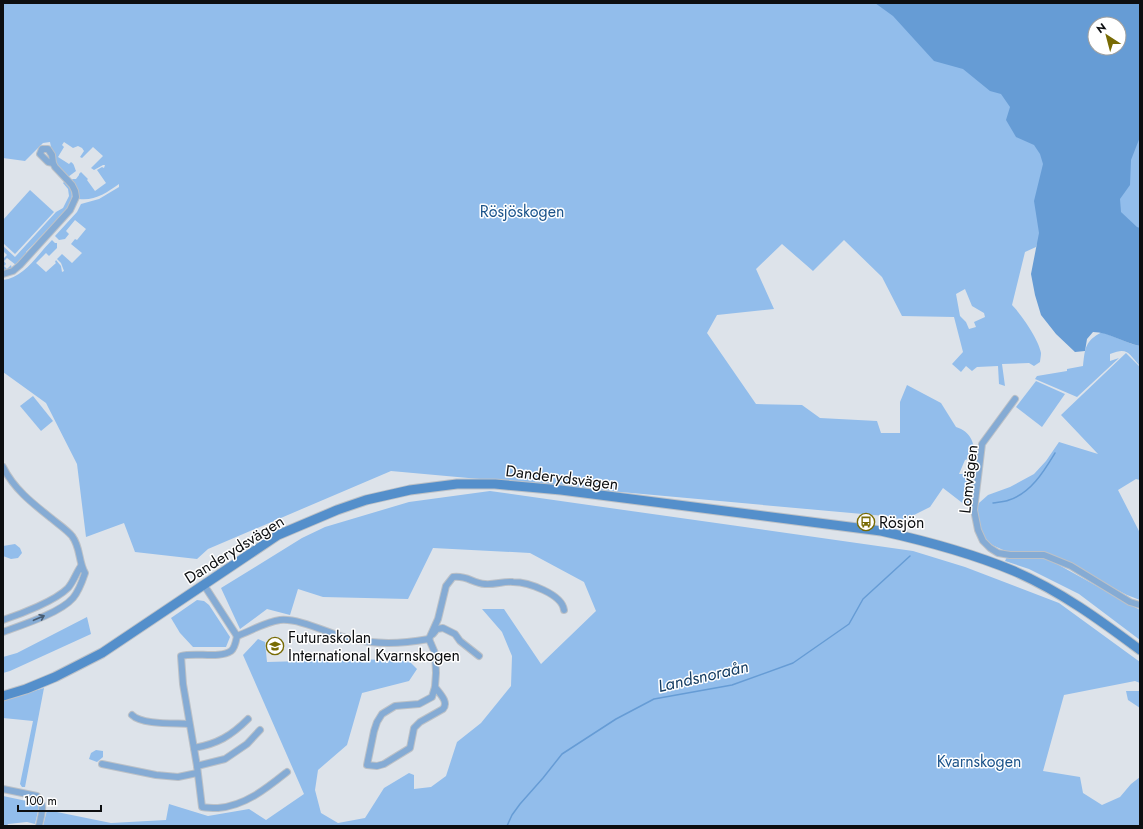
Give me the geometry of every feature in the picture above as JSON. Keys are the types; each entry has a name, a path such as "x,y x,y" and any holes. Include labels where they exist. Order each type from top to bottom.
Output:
{"main road":[{"name":"Danderydsvägen","path":"3,696 40,683 80,665 102,653 278,535 337,510 366,500 430,487 457,484 495,484 561,490 881,531 912,538 961,551 1016,572 1063,596 1102,621 1140,650"}],"street":[{"path":"3,274 13,271 20,265 74,205 76,197 75,191 72,185 53,163"},
{"name":"Lomvägen","path":"1015,399 982,444 974,510 978,530 983,541 998,553 1010,555 1044,555 1071,566 1130,602 1140,605"},
{"path":"3,467 9,478 25,498 71,535 79,549 81,566 85,573 82,582 72,599 44,616 3,632"},
{"path":"3,620 38,606 67,589 81,566"},
{"path":"435,688 446,702 445,706 443,709 420,722 414,728 410,748 384,764 377,766 367,765 374,731 382,714 395,706 412,705 425,702 432,697 435,688 435,654 429,639 438,619 446,586 453,577 461,576 486,585 506,582 526,584 539,588 555,597 564,606 564,610"},
{"path":"204,585 237,636 236,644 232,650 228,652 220,654 189,654 181,656 183,684 197,766 202,807 218,808 235,804 265,790 287,772"},
{"path":"237,636 271,622 281,620 295,621 347,638 375,643 410,642 429,639 437,629 443,628 455,634 460,641 479,656"},
{"path":"132,715 135,718 142,720 189,724"},
{"path":"194,748 215,743 224,739 238,729 248,719"},
{"path":"197,766 225,759 247,744 260,730"},
{"path":"102,764 156,775 178,777 197,773"},
{"path":"3,789 37,796 41,800 43,807 39,826"}],"green space":[{"name":"Rösjöskogen","path":"3,3 1038,3 1087,42 1087,56 1123,56 1140,61 1140,246 1037,244 1036,247 1025,252 1012,305 1025,321 1037,341 1041,353 1040,362 1034,366 1029,363 1002,364 1005,386 999,384 998,366 977,367 972,371 966,366 961,372 952,364 963,352 954,317 902,316 882,277 844,240 813,271 782,244 756,269 774,309 717,315 707,333 756,404 802,405 820,418 877,421 881,433 900,433 900,402 907,385 941,403 956,427 968,434 974,446 976,456 965,460 959,474 971,474 974,480 972,501 965,505 943,488 930,507 904,520 885,516 391,471 208,549 197,559 135,552 124,523 86,537 77,464 46,403 3,372 3,280 18,275 52,240 57,243 57,248 49,256 46,253 36,263 46,272 56,263 56,260 61,266 62,272 64,271 61,263 57,259 62,254 72,263 82,253 71,244 75,239 77,240 86,229 75,220 66,231 69,234 65,239 59,240 55,236 77,212 81,204 99,199 119,187 119,184 95,198 79,199 77,188 72,179 76,179 81,172 88,179 87,180 95,191 106,183 97,170 102,167 104,168 105,165 94,170 91,168 103,156 93,147 82,158 80,157 84,151 82,148 78,146 73,148 64,142 62,145 64,147 58,157 69,164 71,162 76,171 68,177 54,162 50,142 43,143 25,161 3,158","holes":["965,289 972,306 984,313 985,317 974,322 976,327 969,329 966,322 960,316 956,294"]},
{"path":"65,181 70,186 72,192 70,206 26,252 26,255 16,265 7,258 4,261 6,264 4,266 7,269 11,265 12,269 3,272 3,259 7,255 3,251 3,246 15,257 56,212 63,208 69,196 68,189 63,183"},
{"path":"30,190 54,212 15,254 3,243 3,220"},
{"path":"1102,332 1140,346 1140,366 1127,352 1121,351 1110,354 1110,361 1119,358 1077,397 1035,379 1037,376 1067,371 1067,369 1083,366 1085,350 1089,342 1096,335"},
{"path":"1126,353 1140,367 1140,480 1136,479 1118,490 1140,533 1140,600 1127,595 1044,552 1012,554 992,545 982,535 977,508 979,503 988,495 1010,487 1034,474 1046,461 1059,442 1098,454 1061,415"},
{"path":"1036,381 1065,394 1042,427 1016,407"},
{"path":"33,396 53,421 41,431 20,406"},
{"name":"Kvarnskogen","path":"490,491 913,551 965,567 1059,603 1140,662 1140,683 1135,681 1064,695 1043,771 1080,777 1083,793 1102,805 1120,797 1131,784 1140,777 1140,826 43,826 47,810 111,823 166,820 169,804 208,816 249,809 266,820 304,794 243,655 258,639 265,642 267,662 303,661 329,658 409,661 417,669 409,681 362,693 347,745 318,770 315,790 321,813 338,823 365,818 384,788 409,773 414,775 414,789 431,787 446,776 457,742 481,723 511,686 512,656 502,632 482,609 504,609 541,664 596,611 584,582 530,553 433,548 408,599 323,597 298,589 290,615 267,609 240,629 221,588 302,538 325,527 409,502"},
{"path":"15,544 20,548 22,553 18,558 11,559 3,556 3,546"},
{"path":"1037,556 1048,559 1140,610 1140,640 1079,594 1029,569 1005,561 1007,557"},
{"path":"197,600 204,601 209,605 230,637 226,647 193,647 180,633 171,618"},
{"path":"87,617 91,634 3,673 3,657 17,653"},
{"path":"44,688 25,787 22,787 20,784 33,721 3,718 3,700"},
{"path":"1126,691 1140,691 1140,708 1128,700"},
{"path":"96,750 103,751 103,757 97,762 89,759 91,753"},
{"path":"3,796 36,803 39,807 35,824 27,822 3,826"}],"shaded area":[{"path":"875,3 1140,3 1140,137 1131,160 1130,185 1120,199 1121,212 1140,228 1140,346 1099,332 1093,332 1087,339 1085,351 1075,352 1056,334 1041,315 1031,274 1039,233 1034,201 1043,164 1040,154 1034,145 1016,137 1006,120 1010,107 1001,94 990,91 963,69 934,61 893,16"}],"waterway":[{"path":"993,503 1007,501 1024,492 1036,481 1055,453"},
{"name":"Landsnoraån","path":"507,826 512,815 520,804 562,754 616,719 654,699 732,685 793,663 849,624 863,599 910,556"}],"place":[{"name":"Rösjön","path":"866,522"},
{"name":"Futuraskolan International Kvarnskogen","path":"275,646"}]}
